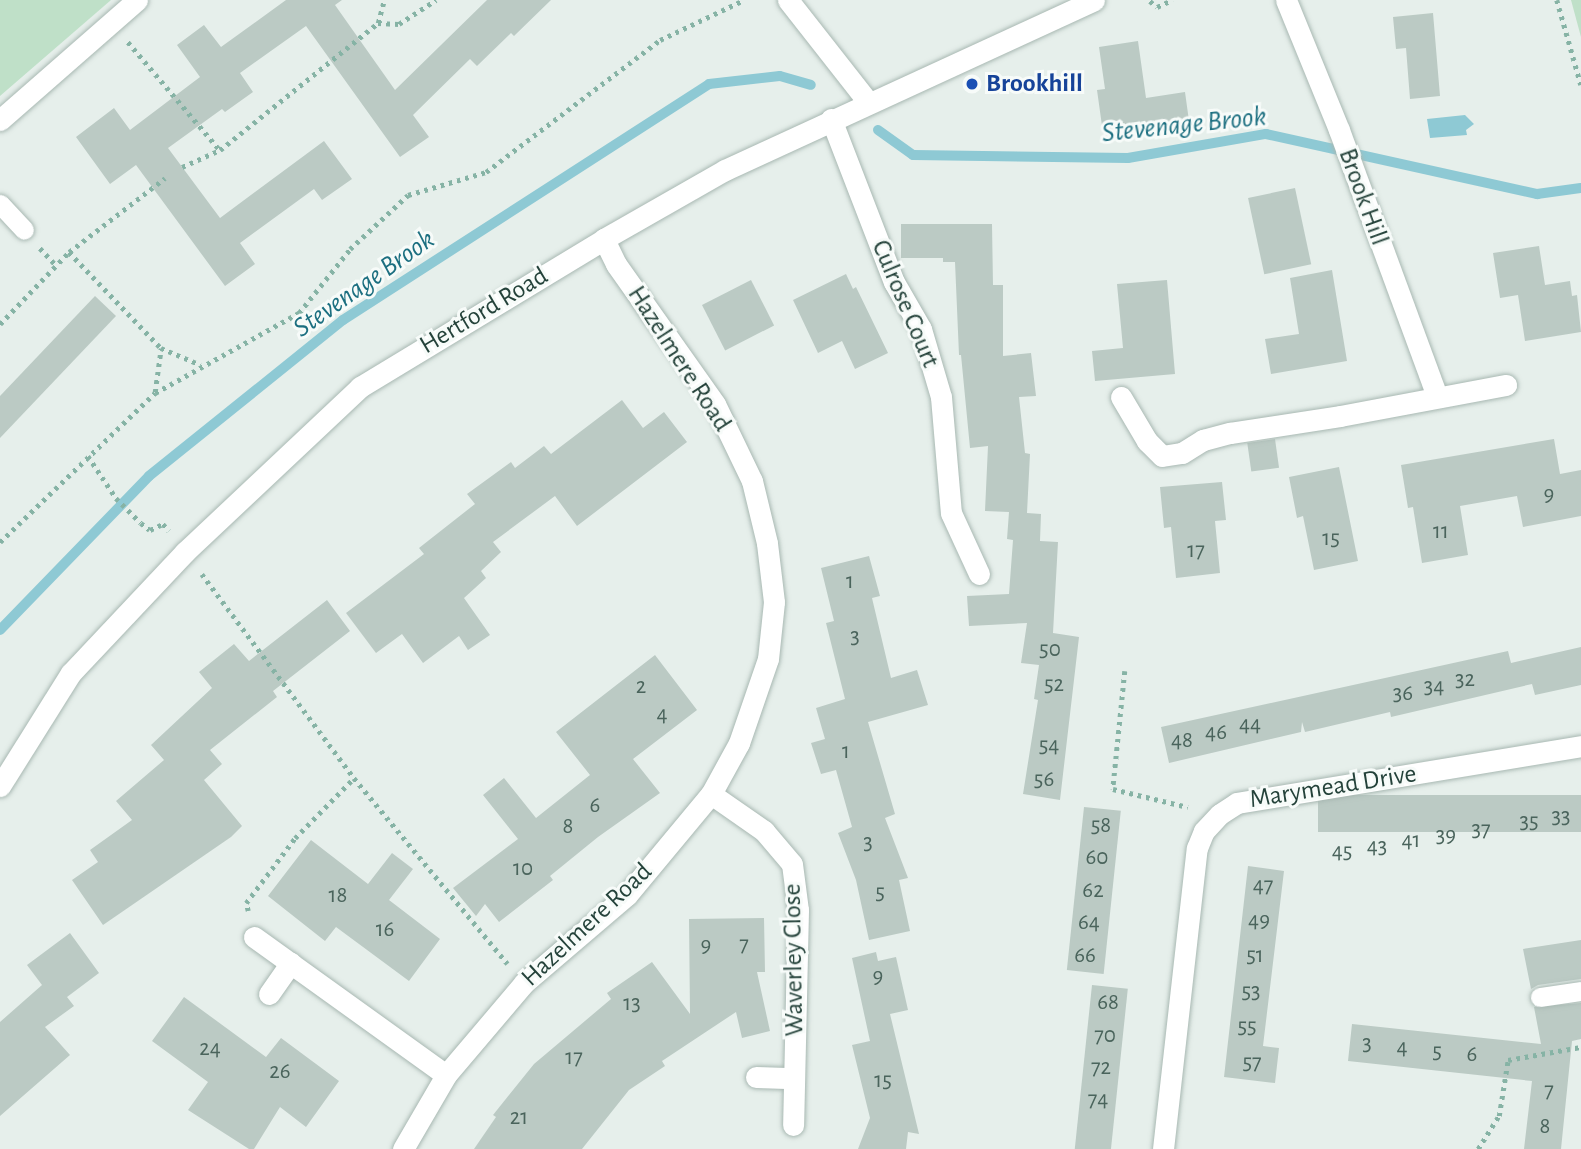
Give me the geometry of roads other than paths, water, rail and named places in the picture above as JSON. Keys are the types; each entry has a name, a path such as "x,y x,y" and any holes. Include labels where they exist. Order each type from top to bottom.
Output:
{"street":[{"path":"0,120 136,0"},
{"path":"788,0 868,102"},
{"name":"Hertford Road","path":"0,786 71,673 185,552 360,387 604,239 724,170 1094,0"},
{"name":"Brook Hill","path":"1286,0 1339,130 1437,396"},
{"name":"Culrose Court","path":"831,120 894,282 921,329 941,397 951,513 979,574"},
{"name":"Hazelmere Road","path":"403,1149 446,1075 524,984 626,895 711,794 738,743 768,659 774,602 767,542 752,481 715,404 616,264 604,239"},
{"path":"1121,397 1147,441 1162,456 1182,453 1203,440 1230,433 1506,385"},
{"name":"Marymead Drive","path":"1163,1149 1198,848 1204,831 1220,814 1237,803 1581,746"},
{"name":"Waverley Close","path":"711,794 764,831 792,864 798,910 793,1125"},
{"path":"254,937 446,1075"},
{"path":"269,993 291,963"},
{"path":"756,1077 794,1078"}],"lane":[{"path":"0,204 24,230"},
{"path":"1540,996 1581,991"}],"water":[{"path":"1465,115 1474,124 1466,130 1467,135 1430,138 1427,119"}],"waterway":[{"name":"Stevenage Brook","path":"0,630 149,476 343,320 709,84 780,76 811,85"},
{"name":"Stevenage Brook","path":"878,130 913,155 1128,158 1266,134 1537,194 1581,188"}],"place":[{"name":"Brookhill","path":"972,84"}]}
